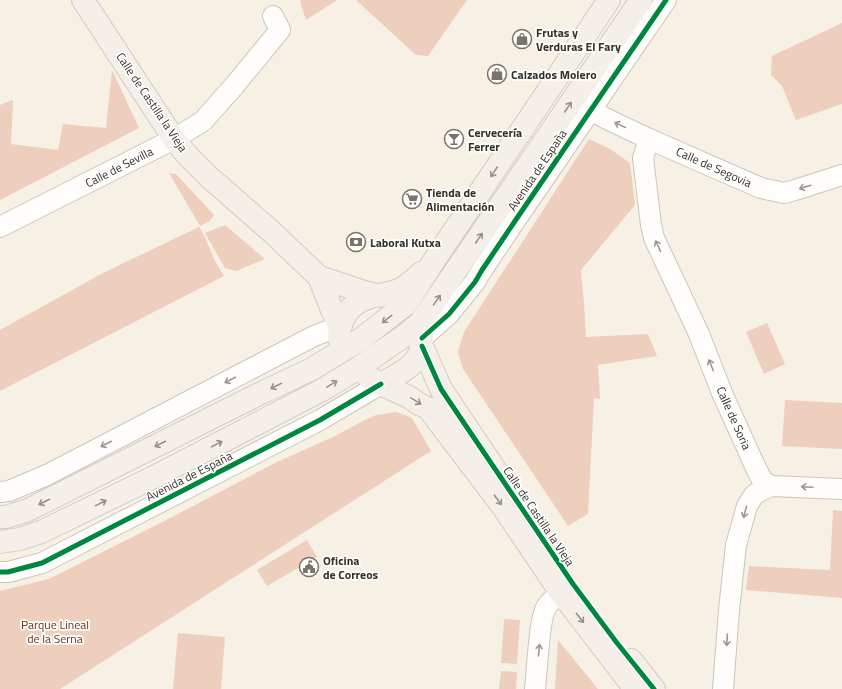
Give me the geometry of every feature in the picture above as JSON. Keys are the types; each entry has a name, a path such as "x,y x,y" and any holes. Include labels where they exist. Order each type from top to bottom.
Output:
{"main road":[{"name":"Calle de Castilla la Vieja","path":"83,0 174,140 209,177 274,234 319,277 340,326"},
{"path":"0,517 6,517 28,510 312,369 361,339 406,304 609,0"},
{"name":"Avenida de España","path":"0,542 20,539 41,532 138,485 322,390 374,377 401,374 408,369 419,354 421,336 641,0"},
{"path":"374,377 347,361 341,351 339,339 340,326 344,316 359,301 369,297 399,290 414,280 437,256"},
{"name":"Calle de Castilla la Vieja","path":"319,277 358,290 379,295"},
{"path":"379,295 389,296 406,304 415,313 421,336"},
{"name":"Avenida de España","path":"374,377 404,336 421,336"},
{"name":"Calle de Castilla la Vieja","path":"421,336 441,389 573,584 616,643 654,689"},
{"name":"Calle de Castilla la Vieja","path":"374,377 428,408 503,507 561,594 635,689"}],"street":[{"name":"Avenida de España","path":"421,336 450,314 475,282 590,110 666,0"},
{"name":"Calle de Sevilla","path":"0,227 174,140 203,121 280,30 273,16"},
{"name":"Calle de Segovia","path":"590,110 607,120 761,188 784,193 842,175"},
{"name":"Calle de Soria","path":"649,139 643,158 651,225 654,238 699,334 722,393 755,466 762,480 771,486"},
{"path":"314,336 321,329 323,322 324,303 319,277"},
{"path":"0,492 9,491 47,475 314,336 340,326"},
{"name":"Avenida de España","path":"0,572 8,572 42,563 320,420 374,377"},
{"path":"723,689 736,545 746,506 754,495 771,486 842,489"},
{"path":"535,689 541,625 544,613 546,606 561,594"}],"green space":[{"path":"337,0 306,20 300,1"},
{"path":"356,0 467,0 428,56 416,55"},
{"path":"842,23 842,104 796,120 782,86 771,75 772,56"},
{"path":"112,70 139,128 0,200 0,105 13,100 11,144 58,150 63,124 106,128"},
{"path":"589,139 610,149 630,163 635,205 581,270 586,337 648,334 657,356 598,365 600,399 594,398 588,514 568,526 463,369 458,352 464,332"},
{"path":"169,173 176,174 214,215 210,221 200,226"},
{"path":"225,225 265,259 236,271 225,268 205,233"},
{"path":"199,227 224,276 0,391 0,330 103,273"},
{"path":"767,323 785,364 764,374 746,332"},
{"path":"785,400 842,403 842,449 782,446"},
{"name":"Parque Lineal de la Serna","path":"396,412 412,418 431,451 60,689 0,689 0,591 49,579 275,463 335,436 376,415"},
{"path":"833,510 842,511 842,598 746,590 749,566 830,570"},
{"path":"307,540 317,557 267,586 257,570"},
{"path":"504,619 520,620 517,664 501,663"},
{"path":"178,633 225,637 221,689 173,689"},
{"path":"558,640 598,689 555,689"},
{"path":"501,671 517,672 516,689 499,689"}],"cycle path":[{"path":"422,338 449,314 475,282 666,0"},
{"path":"422,346 441,389 466,426 573,584 654,689"},
{"path":"0,572 8,572 42,563 320,420 381,384"}],"place":[{"name":"Frutas y Verduras El Fary","path":"522,39"},
{"name":"Calzados Molero","path":"497,74"},
{"name":"Cervecería Ferrer","path":"454,139"},
{"name":"Tienda de Alimentación","path":"412,199"},
{"name":"Laboral Kutxa","path":"356,242"},
{"name":"Oficina de Correos","path":"309,567"}]}
